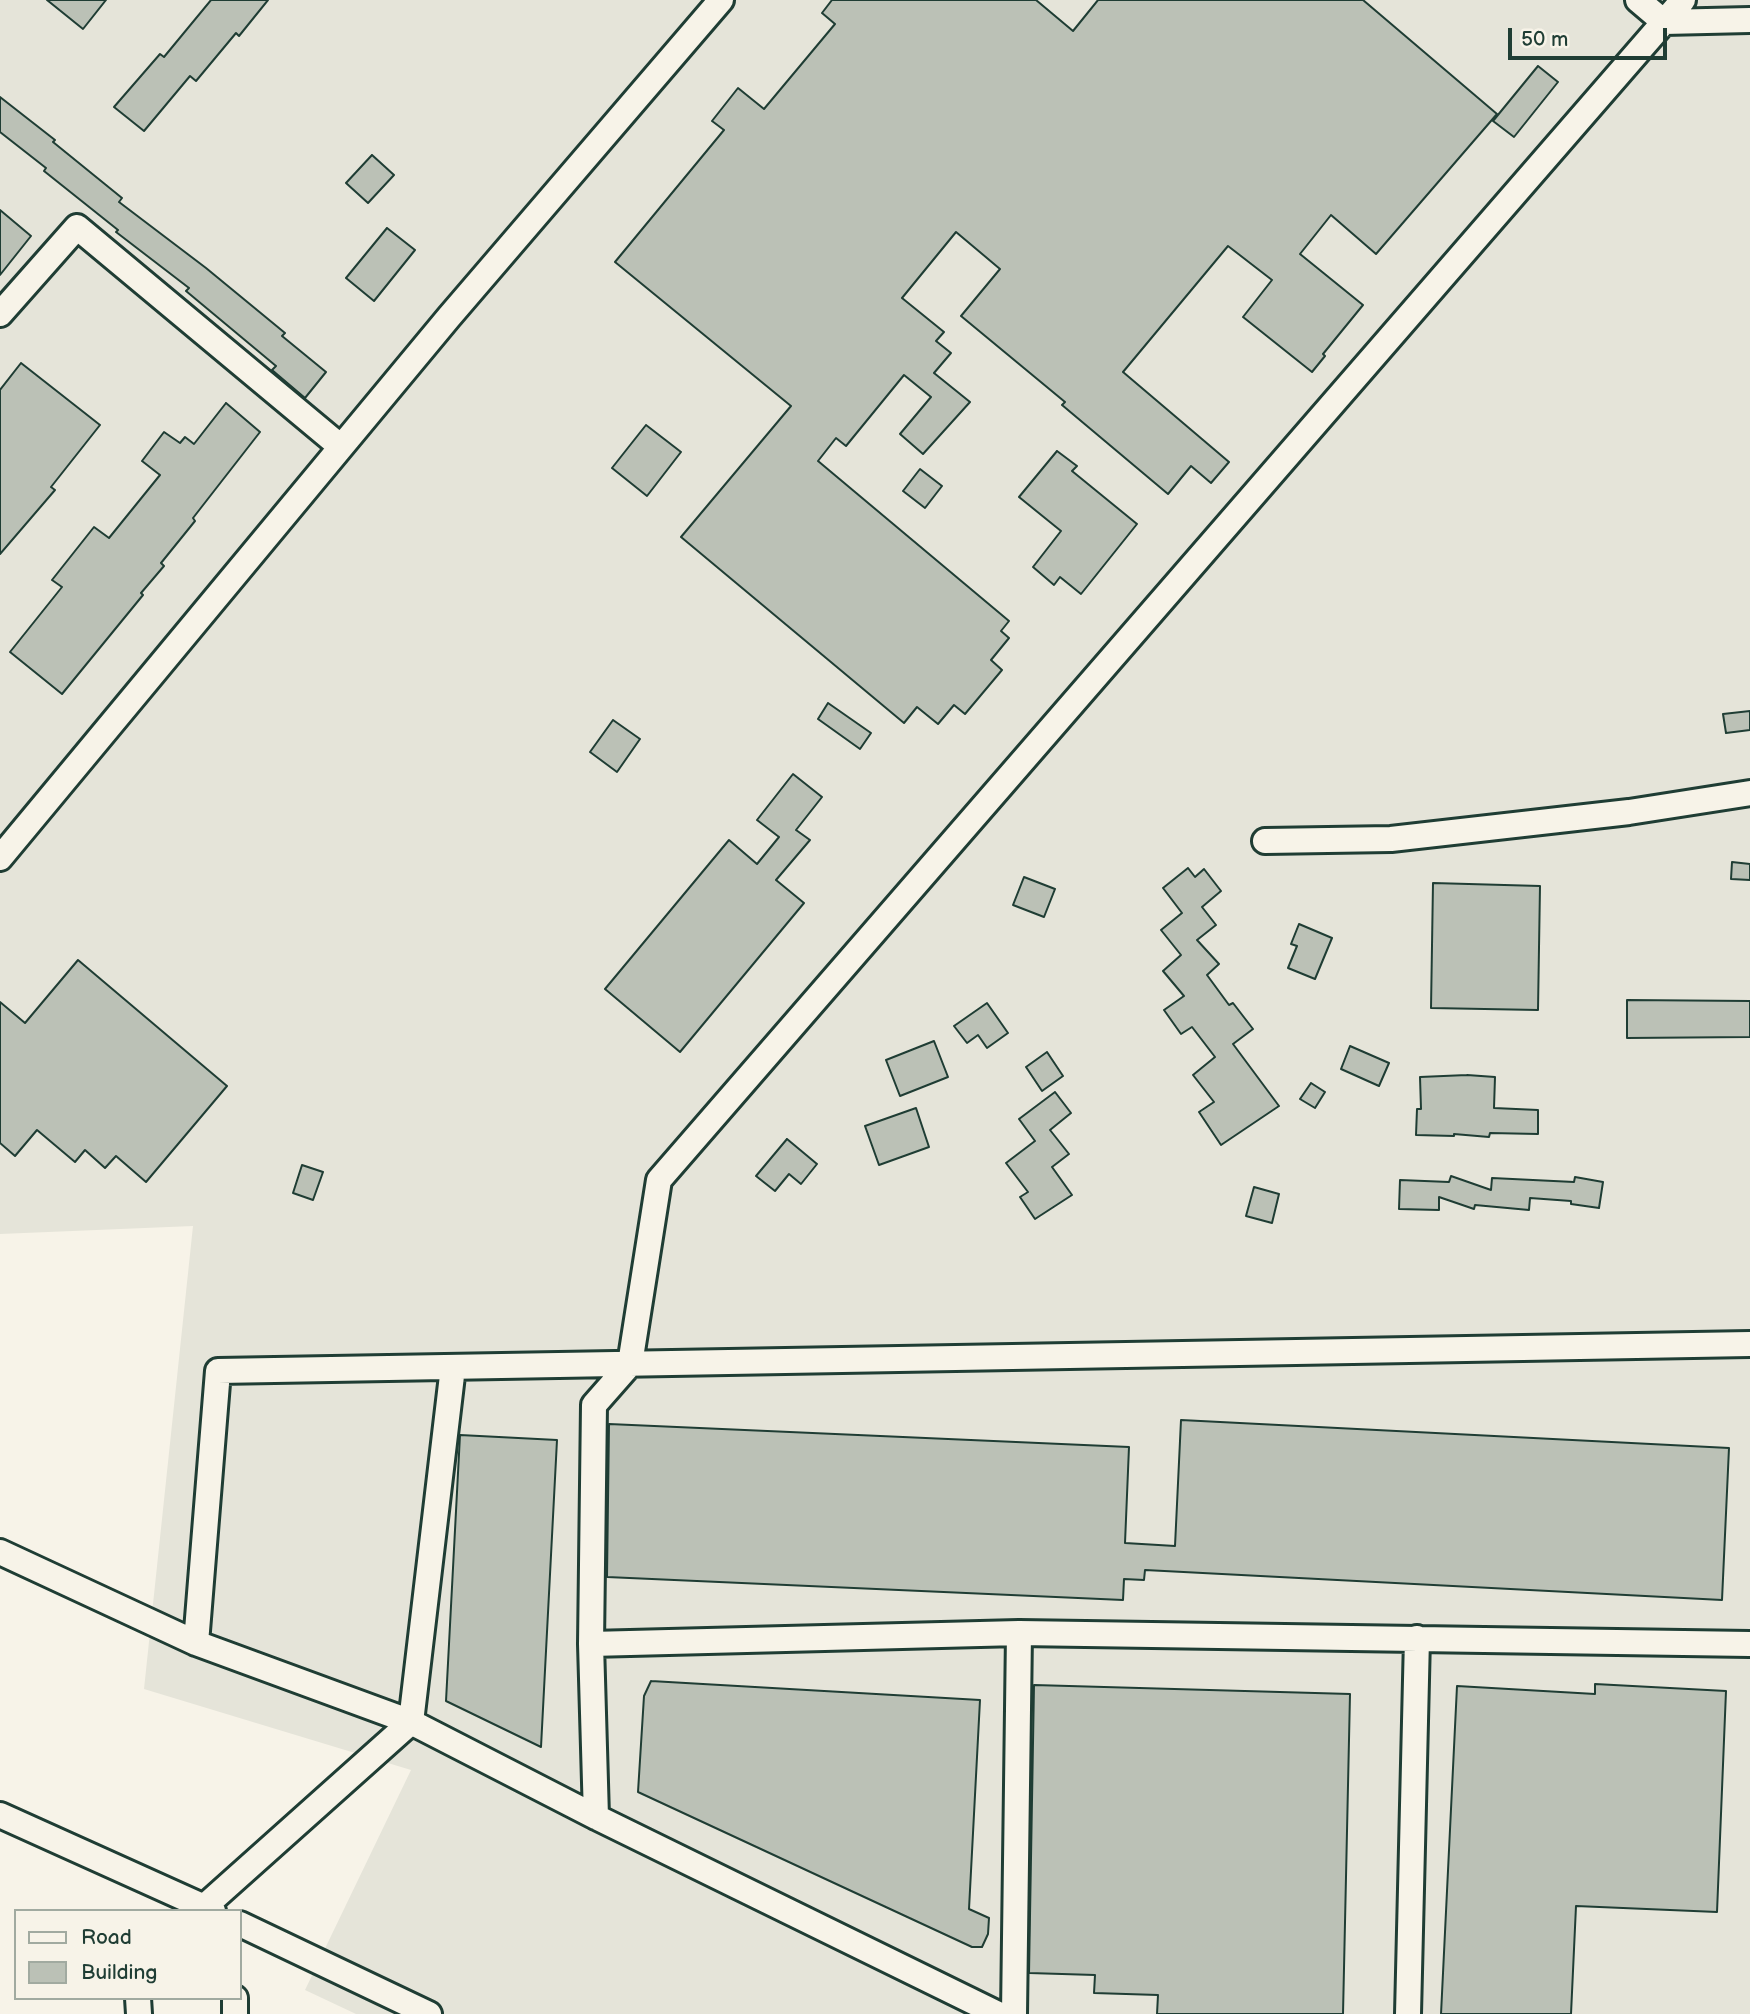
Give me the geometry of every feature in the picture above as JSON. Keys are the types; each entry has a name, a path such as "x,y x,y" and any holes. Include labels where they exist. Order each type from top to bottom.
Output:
{"street":[{"path":"0,858 449,317 721,0"},
{"path":"1638,0 1664,22 1750,20"},
{"path":"596,1817 590,1644 594,1405 630,1364 659,1180 1683,0"},
{"path":"0,314 77,227 341,447"},
{"path":"1265,841 1391,839 1629,812 1750,793"},
{"path":"195,1643 218,1371 1750,1344"},
{"path":"206,1909 411,1722 453,1367"},
{"path":"0,1552 195,1643 411,1722 596,1817 998,2014"},
{"path":"590,1644 1019,1633 1750,1644"},
{"path":"1014,2014 1019,1633"},
{"path":"1408,2014 1417,1639"},
{"path":"0,1815 203,1909"},
{"path":"242,1925 429,2014"}],"shaded area":[{"path":"0,0 1750,0 1750,2014 356,2014 305,1990 411,1770 144,1689 193,1226 0,1234"}],"building":[{"path":"47,0 106,0 83,29"},
{"path":"211,0 268,0 239,36 236,33 196,81 190,76 144,131 114,107 160,54 164,57"},
{"path":"832,0 1036,0 1073,31 1098,0 1363,0 1497,114 1376,254 1331,215 1300,254 1363,305 1323,354 1325,356 1312,372 1243,317 1272,280 1228,246 1123,372 1229,462 1211,483 1191,466 1168,494 1062,405 1065,402 961,316 1000,269 956,232 902,298 944,332 936,341 951,353 934,373 970,402 923,454 900,434 931,397 904,375 846,446 836,438 818,461 1009,621 1001,631 1009,638 991,660 1002,670 965,714 954,705 938,724 917,707 904,723 681,537 791,406 615,262 724,130 712,121 738,88 764,109 835,24 822,13"},
{"path":"1538,66 1558,82 1514,137 1493,121"},
{"path":"0,97 122,198 119,202 206,268 285,333 282,336 326,372 305,398 272,370 276,366 186,291 189,288 116,232 118,230 0,132"},
{"path":"372,155 394,175 368,203 346,183"},
{"path":"0,210 31,236 0,275"},
{"path":"387,228 415,250 374,301 346,278"},
{"path":"21,363 100,425 51,487 55,490 0,554 0,390"},
{"path":"226,403 260,432 193,518 195,521 161,563 164,566 141,593 143,595 62,694 10,652 62,587 52,580 94,527 109,538 160,475 142,461 164,432 180,443 185,437 194,444"},
{"path":"646,425 681,452 647,496 612,468"},
{"path":"1057,451 1077,466 1072,471 1137,524 1081,594 1060,577 1054,585 1033,567 1061,531 1019,497"},
{"path":"920,469 942,486 925,508 903,491"},
{"path":"828,703 871,733 860,749 818,719"},
{"path":"1750,711 1750,730 1726,733 1723,714"},
{"path":"613,720 640,739 617,772 590,752"},
{"path":"793,774 822,797 796,830 810,840 776,880 804,903 680,1052 605,989 729,840 757,864 779,837 757,820"},
{"path":"1732,862 1750,864 1750,880 1731,879"},
{"path":"1188,868 1195,877 1204,869 1221,891 1202,907 1216,925 1197,940 1219,964 1207,975 1229,1005 1233,1003 1253,1029 1233,1044 1279,1106 1221,1145 1199,1112 1214,1102 1193,1075 1215,1057 1192,1027 1181,1034 1164,1010 1184,996 1163,971 1181,955 1161,930 1182,913 1163,888"},
{"path":"1024,877 1055,889 1044,917 1013,905"},
{"path":"1433,883 1540,886 1538,1010 1431,1008"},
{"path":"1299,924 1332,938 1315,979 1288,968 1297,946 1291,944"},
{"path":"78,960 227,1086 146,1182 116,1156 105,1168 85,1150 75,1162 37,1130 15,1156 0,1143 0,1002 25,1023"},
{"path":"1627,1000 1750,1001 1750,1037 1627,1038"},
{"path":"987,1003 1008,1033 987,1048 978,1035 967,1043 954,1026"},
{"path":"934,1041 948,1077 900,1096 886,1060"},
{"path":"1350,1046 1389,1063 1379,1086 1341,1069"},
{"path":"1047,1052 1063,1076 1042,1091 1026,1067"},
{"path":"1420,1077 1495,1077 1494,1108 1538,1110 1538,1134 1490,1133 1489,1137 1416,1135 1417,1109 1421,1109"},
{"path":"1311,1083 1325,1092 1315,1108 1300,1099"},
{"path":"1055,1092 1071,1113 1050,1130 1069,1154 1052,1167 1072,1195 1035,1219 1020,1197 1028,1192 1006,1163 1035,1141 1019,1119"},
{"path":"916,1108 929,1147 879,1165 865,1126"},
{"path":"787,1139 817,1164 801,1184 789,1174 775,1191 756,1176"},
{"path":"302,1165 323,1172 313,1200 293,1193"},
{"path":"1451,1176 1491,1190 1492,1178 1574,1182 1575,1177 1603,1182 1599,1208 1571,1204 1571,1201 1530,1198 1529,1210 1475,1205 1474,1209 1439,1197 1439,1210 1399,1209 1400,1180 1449,1182"},
{"path":"1254,1187 1279,1194 1272,1223 1246,1216"},
{"path":"1181,1420 1729,1448 1722,1600 1145,1570 1144,1580 1124,1579 1123,1600 607,1577 609,1424 1129,1447 1125,1543 1175,1546"},
{"path":"460,1435 557,1440 541,1747 446,1701"},
{"path":"651,1681 980,1700 969,1909 989,1918 988,1934 982,1947 972,1947 638,1792 644,1696"},
{"path":"1595,1684 1726,1691 1717,1912 1576,1906 1571,2014 1441,2014 1457,1686 1595,1694"},
{"path":"1034,1685 1350,1694 1343,2014 1157,2014 1158,1995 1094,1993 1095,1975 1029,1973"}]}
